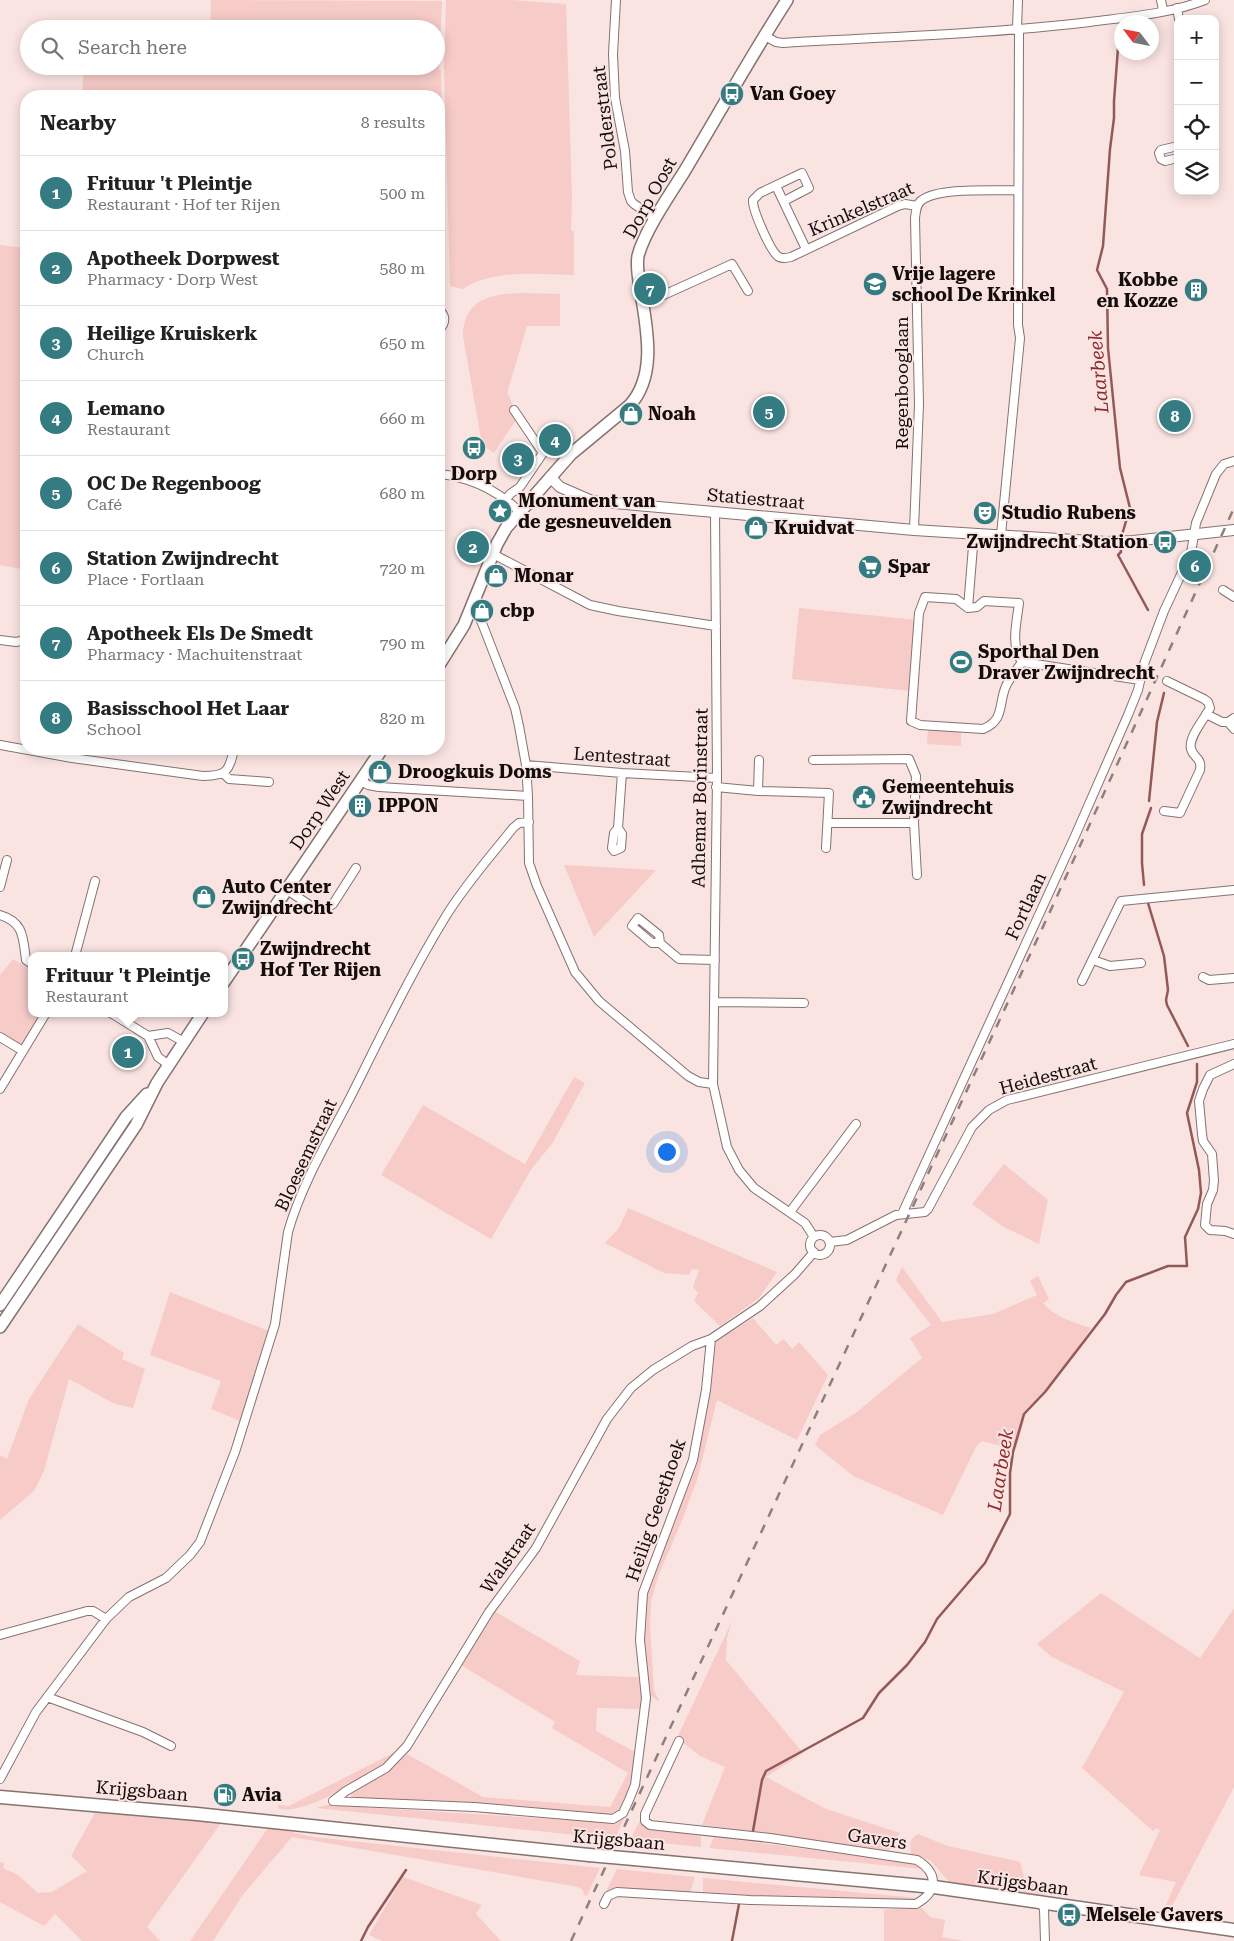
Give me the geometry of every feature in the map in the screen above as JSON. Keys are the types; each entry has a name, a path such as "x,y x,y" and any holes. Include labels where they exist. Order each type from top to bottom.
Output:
{"main road":[{"name":"Dorp Oost","path":"550,477 571,454 629,406 642,386 647,347 637,267 638,256 656,219 787,0"},
{"path":"445,656 460,633 501,536 550,477"},
{"name":"Dorp West","path":"228,976 378,755"},
{"path":"0,1327 83,1194 126,1117 156,1083 200,1017"},
{"path":"0,1305 83,1194"},
{"name":"Krijgsbaan","path":"0,1796 934,1887 1234,1930"}],"street":[{"name":"Polderstraat","path":"616,0 613,54 615,98 625,151 628,192 634,204 656,219"},
{"path":"1001,535 1020,338 1018,325 1020,285 1018,190 1020,147 1018,0"},
{"path":"1160,0 1163,10"},
{"path":"765,36 776,42 783,43 1018,29 1124,18 1177,8 1205,0"},
{"path":"1177,8 1178,15"},
{"path":"1174,147 1159,152 1161,158 1165,161 1174,159"},
{"path":"784,201 809,188 802,173 776,186 806,249"},
{"name":"Krinkelstraat","path":"776,186 756,196 753,200 753,210 772,250 779,257 787,258 902,204 917,206 922,200 948,192 1018,190"},
{"name":"Regenbooglaan","path":"914,530 919,404 915,218 917,206"},
{"path":"642,300 657,298 732,264 748,291"},
{"path":"506,500 510,494 520,487 543,453 514,410"},
{"name":"Fortlaan","path":"902,1214 1076,836 1128,715 1164,611 1191,553 1196,523 1216,474 1224,464 1234,461"},
{"path":"445,475 474,481 506,500 520,512"},
{"name":"Statiestraat","path":"550,477 560,486 592,501 914,530 1120,542 1234,530"},
{"name":"Adhemar Borinstraat","path":"713,1084 716,787 715,512"},
{"path":"968,608 974,534"},
{"path":"493,554 590,605 716,626"},
{"path":"1223,590 1234,597"},
{"path":"1022,662 1007,684 1002,696 1000,712 993,725 983,729 920,725 911,721 919,613 925,597 956,599 968,608 977,607 984,601 1019,603 1015,639 1018,656 1022,662 1140,680"},
{"path":"469,613 479,617 482,623 515,708 526,765 530,862 537,886 574,972 599,1001 688,1076 699,1082 713,1084 728,1147 733,1160 754,1188 805,1223 814,1237"},
{"path":"0,640 20,641"},
{"path":"1164,811 1180,813 1200,770 1201,764 1191,750 1190,744 1202,718 1210,708 1208,702 1204,699 1167,681"},
{"path":"1206,714 1222,722 1231,720 1234,730"},
{"path":"0,745 20,749"},
{"path":"55,755 203,776 218,776 223,773 232,760 233,755"},
{"path":"812,760 909,759 916,776 914,823 917,875"},
{"path":"758,791 759,760"},
{"name":"Lentestraat","path":"526,765 716,778"},
{"path":"223,773 230,779 269,782"},
{"path":"618,828 622,773"},
{"path":"361,780 368,785 379,787 528,796"},
{"path":"716,787 758,791 829,793 826,848"},
{"name":"Bloesemstraat","path":"0,1779 29,1723 106,1619 118,1606 166,1578 190,1555 200,1542 235,1452 275,1324 288,1232 292,1217 309,1177 384,1029 446,916 513,828 519,823 529,822"},
{"path":"828,823 914,823"},
{"path":"0,886 7,860"},
{"path":"287,890 311,906 325,909 333,904 356,868"},
{"path":"76,952 96,881"},
{"path":"1082,981 1121,901 1234,890"},
{"path":"0,915 18,925 26,960 28,961"},
{"path":"660,943 679,959 715,960"},
{"path":"1093,960 1110,966 1141,963"},
{"path":"1203,977 1209,980 1234,978"},
{"path":"714,1002 804,1003"},
{"path":"0,1089 44,1017"},
{"path":"117,1017 148,1036 156,1054 169,1065"},
{"path":"148,1036 168,1033 184,1042"},
{"path":"0,1037 23,1051"},
{"name":"Heidestraat","path":"902,1214 925,1212 928,1209 965,1138 981,1116 989,1110 1013,1099 1234,1044"},
{"path":"1234,1064 1210,1075 1199,1101 1203,1140 1212,1154 1214,1181 1205,1225 1210,1230 1234,1234"},
{"path":"790,1212 856,1124"},
{"path":"830,1242 847,1240 902,1214"},
{"path":"818,1235 825,1236 830,1242 830,1248 827,1252 819,1255 810,1246 814,1237 818,1235"},
{"path":"711,1339 776,1293 814,1252"},
{"name":"Walstraat","path":"613,1818 474,1806 333,1801 346,1790 386,1768 407,1746 489,1612 536,1548 606,1420 631,1388 653,1370 692,1346 711,1339"},
{"name":"Heilig Geesthoek","path":"613,1818 623,1813 634,1785 646,1698 640,1640 640,1612 643,1593 693,1460 706,1390 711,1339"},
{"path":"0,1635 87,1611 93,1611 106,1619"},
{"path":"47,1697 143,1732 171,1746"},
{"name":"Gavers","path":"679,1741 645,1814 645,1820 650,1825 770,1838 917,1860 930,1871 934,1887"},
{"path":"604,1904 608,1896 617,1892 697,1897 916,1904 928,1895 934,1887"},
{"path":"1041,1903 1044,1909 1045,1941"}],"shaded area":[{"path":"211,0 442,1 441,20 210,20"},
{"path":"446,0 511,0 566,4 572,197 571,230 574,231 574,275 517,274 488,278 463,289 450,286 444,75"},
{"path":"83,75 441,75 441,90 82,90"},
{"path":"0,245 20,247 20,569 0,565"},
{"path":"513,293 560,294 560,326 527,326 507,393 511,400 516,420 494,453 482,445 463,336 466,319 473,307 484,299 498,295"},
{"path":"799,608 918,620 911,691 792,679"},
{"path":"928,726 961,728 961,746 927,744"},
{"path":"564,865 656,870 594,937"},
{"path":"13,959 28,968 28,1017 38,1017 21,1045 0,1031 0,975"},
{"path":"574,1077 585,1083 552,1144 532,1168 491,1239 381,1175 423,1105 525,1164"},
{"path":"1004,1164 1048,1200 1039,1244 1002,1226 972,1204"},
{"path":"628,1208 777,1272 759,1298 720,1326 694,1301 698,1293 693,1287 699,1270 692,1269 689,1275 664,1273 605,1243 619,1228"},
{"path":"902,1267 942,1322 993,1314 1037,1295 1030,1281 1038,1276 1049,1299 1043,1303 1048,1308 1065,1319 1091,1328 1070,1360 1026,1413 1016,1450 982,1441 976,1447 943,1515 853,1476 815,1445 820,1435 857,1412 922,1358 910,1338 931,1325 896,1280"},
{"path":"170,1292 269,1331 240,1421 211,1409 221,1381 150,1355"},
{"path":"753,1318 776,1345 784,1339 792,1349 799,1342 828,1375 797,1440 717,1400 697,1480 659,1574 651,1601 650,1626 654,1690 660,1702 648,1694 643,1618 647,1591 675,1522 695,1463 709,1396 716,1341"},
{"path":"78,1324 124,1353 122,1359 145,1369 133,1408 115,1404 69,1379 44,1471 34,1491 0,1520 0,1455 7,1459 29,1399"},
{"path":"1101,1593 1200,1658 1234,1608 1234,1787 1169,1912 1163,1911 1176,1882 1139,1875 1160,1830 1156,1828 1153,1831 1082,1768 1124,1692 1052,1657 1037,1644"},
{"path":"494,1611 580,1661 576,1675 638,1677 642,1699 640,1709 597,1708 596,1731 635,1752 630,1787 624,1803 612,1815 518,1806 351,1798 351,1792 389,1770 407,1754 483,1797 610,1807 628,1773 552,1728 555,1722 461,1665"},
{"path":"732,1621 727,1638 726,1660 803,1753 766,1777 826,1809 900,1833 889,1851 702,1825 725,1767 700,1756 677,1738"},
{"path":"401,1746 401,1750 386,1764 332,1795 301,1807 288,1810 278,1808 278,1805 289,1806 393,1753"},
{"path":"326,1805 602,1822 613,1822 625,1816 615,1839 316,1808"},
{"path":"96,1811 221,1823 147,1927 160,1941 82,1941 55,1914 44,1926 0,1902 0,1862 4,1863 3,1868 18,1875 38,1893 52,1892 87,1871 71,1856"},
{"path":"641,1818 644,1825 649,1828 701,1836 701,1847 630,1840"},
{"path":"268,1828 314,1837 600,1868 587,1896 578,1887 292,1837 242,1896 213,1941 190,1941"},
{"path":"918,1834 948,1846 1020,1862 1024,1877 1046,1887 1044,1896 952,1885 930,1860 911,1854 910,1845"},
{"path":"714,1837 915,1863 923,1869 709,1848"},
{"path":"617,1869 695,1877 690,1893 617,1888 609,1892 603,1904 600,1903"},
{"path":"403,1877 482,1905 476,1914 501,1941 382,1941 369,1935"},
{"path":"703,1878 918,1898 916,1900 703,1894"},
{"path":"920,1906 930,1917 945,1920 942,1937 963,1941 884,1941 884,1910"}],"waterway":[{"name":"Laarbeek","path":"1117,60 1103,246 1097,270 1107,289 1108,348 1120,468 1130,508 1121,538"},
{"name":"Laarbeek","path":"1120,543 1121,552 1118,555 1148,610"},
{"name":"Laarbeek","path":"1149,801 1157,722 1164,693"},
{"name":"Laarbeek","path":"1144,885 1142,834 1151,808"},
{"name":"Laarbeek","path":"1148,903 1164,956 1168,990 1167,1005 1188,1046"},
{"name":"Laarbeek","path":"753,1831 762,1780 766,1771 863,1718 879,1693 907,1665 925,1642 937,1619 985,1563 1010,1514 1010,1473 1013,1452 1024,1414 1045,1392 1105,1314 1126,1282 1168,1266 1187,1266 1185,1237 1198,1209 1201,1193 1199,1170 1187,1113 1197,1082 1197,1064"},
{"path":"361,1941 368,1927 406,1870"},
{"name":"Laarbeek","path":"732,1941 739,1904"}],"railway":[{"path":"571,1941 1048,916 1234,508"}],"place":[{"name":"Van Goey","path":"732,94"},
{"name":"Vrije lagere school De Krinkel","path":"875,284"},
{"name":"Apotheek Els De Smedt","path":"650,289"},
{"name":"Kobbe en Kozze","path":"1196,290"},
{"name":"OC De Regenboog","path":"769,412"},
{"name":"Noah","path":"631,414"},
{"name":"Basisschool Het Laar","path":"1175,416"},
{"name":"Lemano","path":"555,440"},
{"name":"Dorp","path":"474,448"},
{"name":"Heilige Kruiskerk","path":"518,459"},
{"name":"Monument van de gesneuvelden","path":"500,511"},
{"name":"Studio Rubens","path":"985,513"},
{"name":"Kruidvat","path":"756,528"},
{"name":"Zwijndrecht Station","path":"1165,542"},
{"name":"Apotheek Dorpwest","path":"473,547"},
{"name":"Station Zwijndrecht","path":"1195,566"},
{"name":"Spar","path":"870,567"},
{"name":"Monar","path":"496,576"},
{"name":"cbp","path":"482,611"},
{"name":"Sporthal Den Draver Zwijndrecht","path":"961,662"},
{"name":"Droogkuis Doms","path":"380,772"},
{"name":"Gemeentehuis Zwijndrecht","path":"864,797"},
{"name":"IPPON","path":"360,806"},
{"name":"Auto Center Zwijndrecht","path":"204,897"},
{"name":"Zwijndrecht Hof Ter Rijen","path":"243,959"},
{"name":"Frituur 't Pleintje","path":"128,1052"},
{"name":"Avia","path":"225,1795"},
{"name":"Melsele Gavers","path":"1069,1915"}]}
